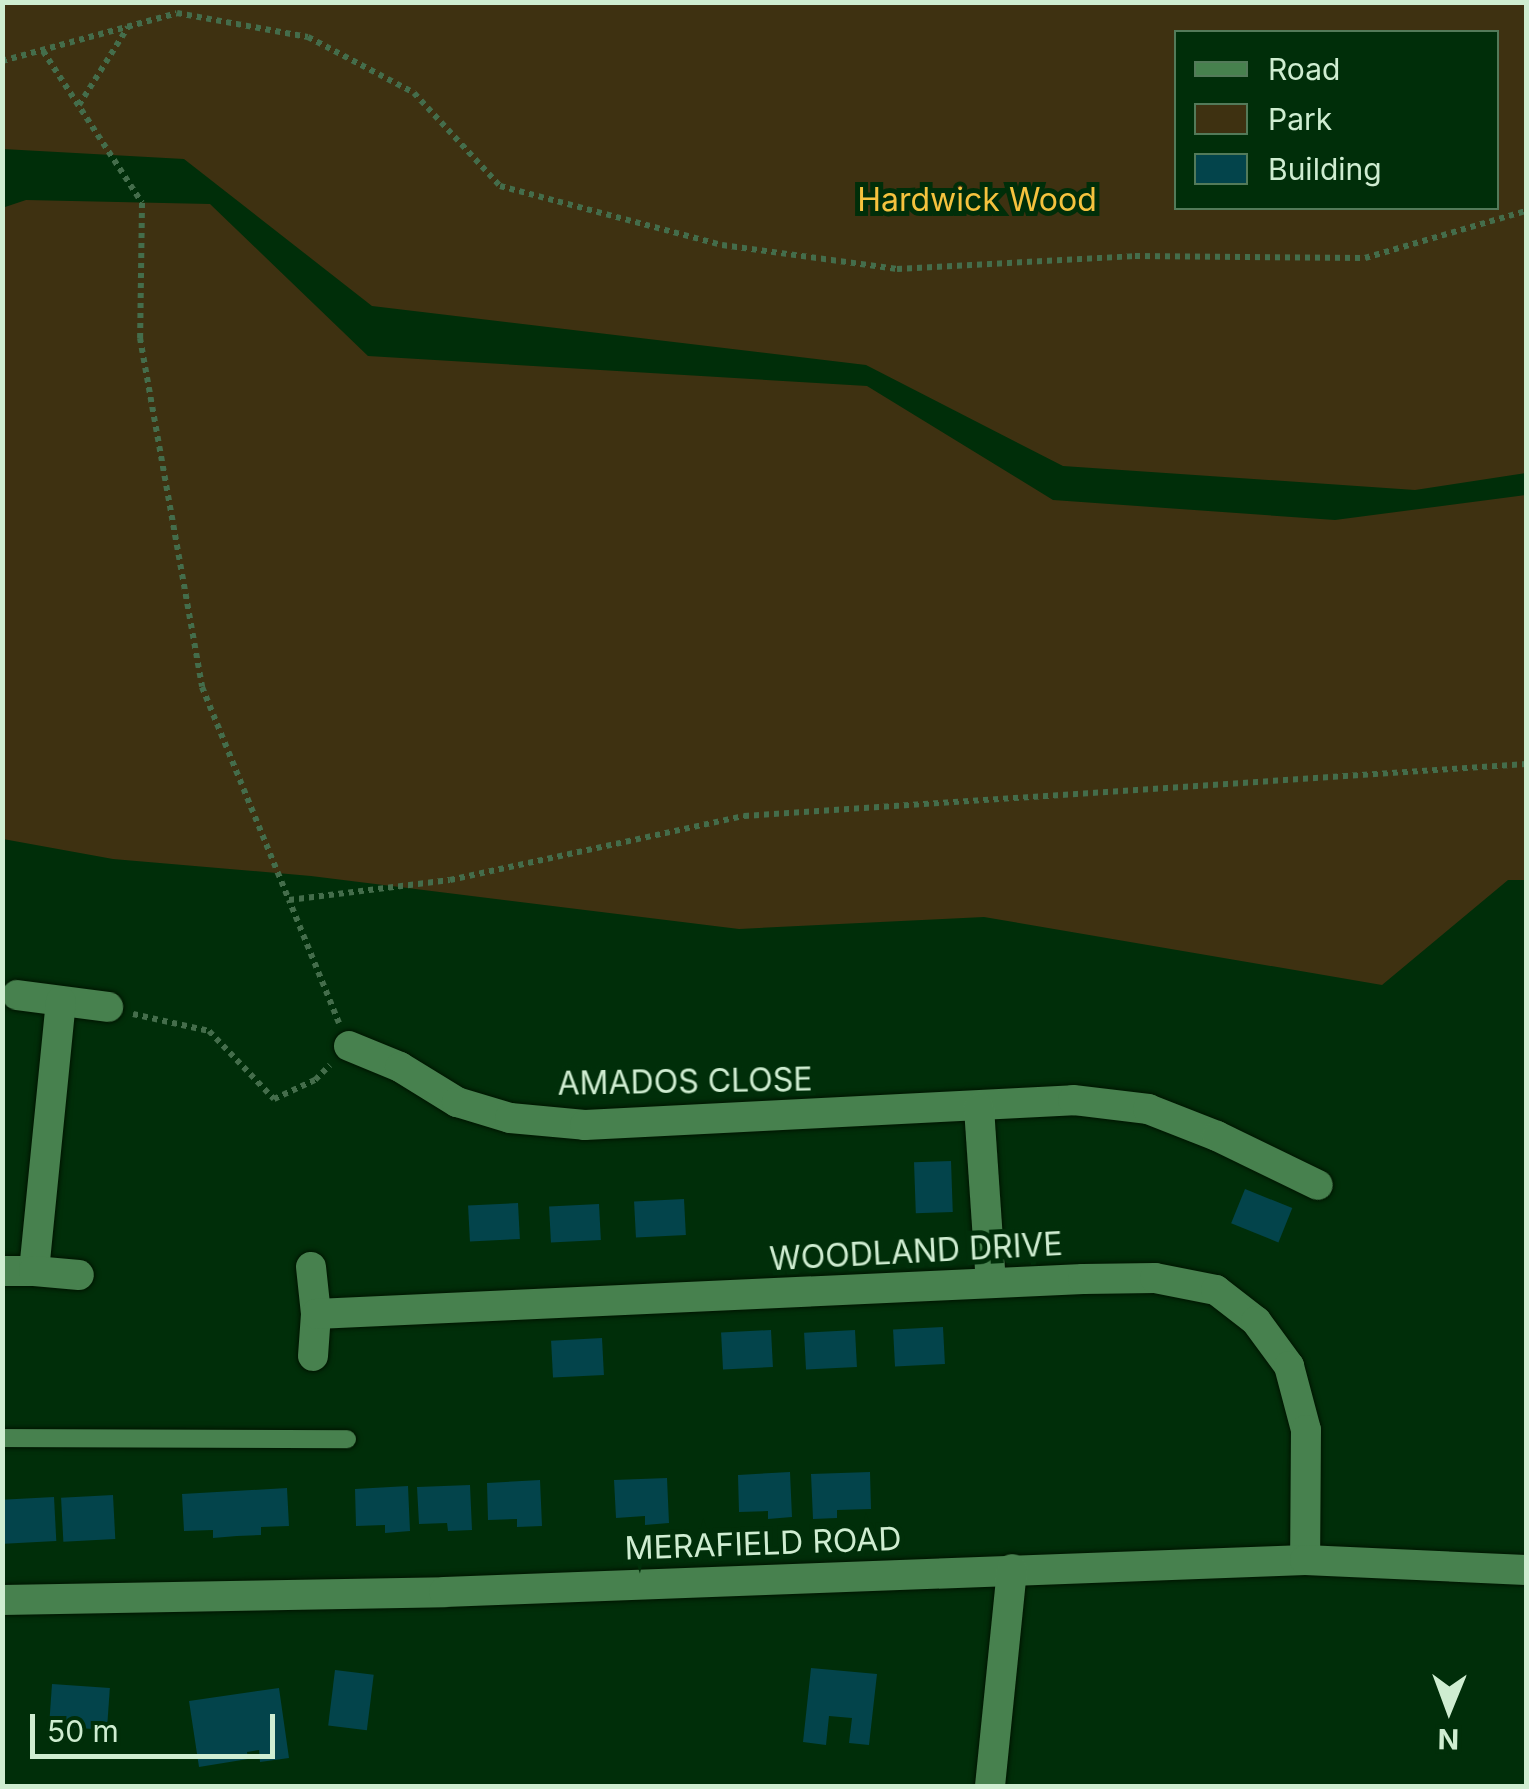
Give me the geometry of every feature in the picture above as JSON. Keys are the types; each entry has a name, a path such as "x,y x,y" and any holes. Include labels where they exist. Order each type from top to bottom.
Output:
{"street":[{"path":"18,995 108,1007"},
{"path":"34,1271 62,1001"},
{"name":"AMADOS CLOSE","path":"349,1046 400,1067 457,1102 510,1118 585,1124 979,1108 1073,1100 1148,1110 1217,1136 1318,1185"},
{"path":"979,1108 990,1283"},
{"path":"310,1268 316,1314 314,1356"},
{"path":"2,1271 79,1275"},
{"name":"WOODLAND DRIVE","path":"316,1314 1156,1278 1216,1290 1256,1321 1289,1366 1306,1430 1305,1560"},
{"name":"MERAFIELD ROAD","path":"2,1600 444,1592 1305,1560 1526,1570"},
{"path":"990,1786 1012,1569"}],"lane":[{"path":"2,1438 348,1438"}],"path":[{"path":"2,61 177,13 308,37 414,94 500,186 722,246 898,268 1135,256 1365,258 1526,211"},
{"path":"79,105 128,26"},
{"path":"43,51 142,203 140,338 202,688 349,1046 315,1080 274,1098 210,1030 108,1007"},
{"path":"290,900 450,880 744,816 1526,764"}],"green space":[{"name":"Hardwick Wood","path":"2,3 1526,3 1526,473 1415,490 1063,466 866,365 372,306 184,159 3,149"},
{"path":"26,200 210,204 368,356 867,386 1053,500 1335,520 1526,495 1526,880 1508,880 1382,985 984,917 739,929 311,876 113,859 3,839 2,208"}],"building":[{"path":"951,1161 953,1212 916,1213 914,1162"},
{"path":"1245,1189 1292,1208 1278,1242 1231,1223"},
{"path":"684,1199 686,1235 636,1238 634,1202"},
{"path":"518,1203 520,1239 470,1242 468,1206"},
{"path":"599,1204 601,1240 551,1243 549,1207"},
{"path":"943,1327 945,1364 895,1367 893,1330"},
{"path":"771,1330 773,1367 723,1370 721,1333"},
{"path":"855,1330 857,1367 806,1370 804,1333"},
{"path":"602,1338 604,1375 553,1378 551,1341"},
{"path":"790,1472 792,1517 768,1519 768,1511 739,1512 738,1475"},
{"path":"870,1472 871,1509 837,1510 837,1518 813,1519 811,1474"},
{"path":"667,1478 669,1523 645,1525 645,1516 616,1518 614,1480"},
{"path":"540,1480 542,1526 517,1527 517,1519 488,1520 487,1483"},
{"path":"470,1485 472,1530 448,1531 447,1523 419,1524 417,1487"},
{"path":"408,1486 410,1531 385,1533 385,1525 356,1526 355,1489"},
{"path":"287,1488 289,1526 261,1527 261,1535 213,1538 213,1530 184,1531 182,1494"},
{"path":"113,1495 115,1539 63,1542 61,1498"},
{"path":"54,1497 56,1541 4,1544 2,1500"},
{"path":"811,1668 877,1674 869,1745 849,1743 852,1718 829,1716 826,1745 803,1742"},
{"path":"335,1670 374,1675 367,1730 328,1726"},
{"path":"52,1684 110,1688 107,1730 49,1726"},
{"path":"279,1688 289,1758 260,1762 259,1750 247,1752 248,1759 199,1767 189,1701"}]}
